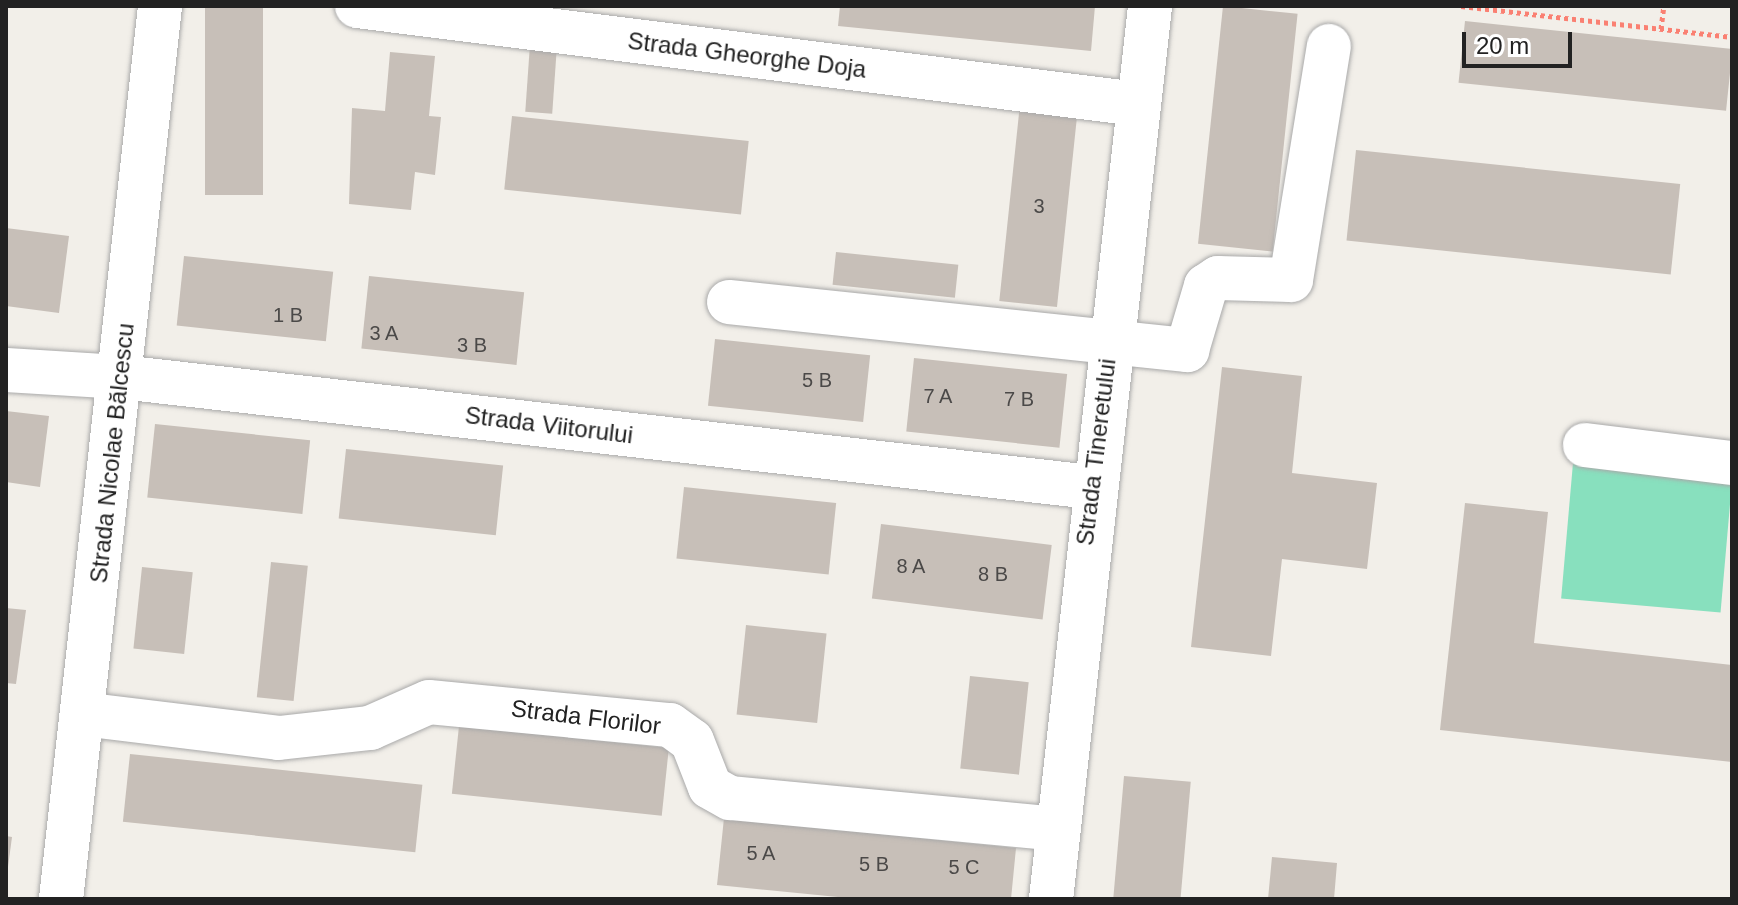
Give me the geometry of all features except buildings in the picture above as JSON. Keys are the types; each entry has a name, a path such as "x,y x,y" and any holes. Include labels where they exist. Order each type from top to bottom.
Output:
{"street":[{"name":"Strada Nicolae Bălcescu","path":"61,899 160,6"},
{"name":"Strada Gheorghe Doja","path":"357,6 1137,104"},
{"name":"Strada Tineretului","path":"1051,899 1091,487 1150,6"},
{"path":"729,302 1109,346 1187,350 1206,286 1218,278 1291,280 1329,46"},
{"name":"Strada Viitorului","path":"6,370 121,377 1091,487"},
{"path":"1585,445 1732,463"},
{"name":"Strada Florilor","path":"82,714 279,738 370,728 429,702 670,725 692,741 710,787 730,798 1057,829"}],"path":[{"path":"1461,6 1523,10 1732,37"},
{"path":"1661,29 1664,6"}],"green space":[{"path":"1573,463 1732,477 1721,612 1561,598"}]}
